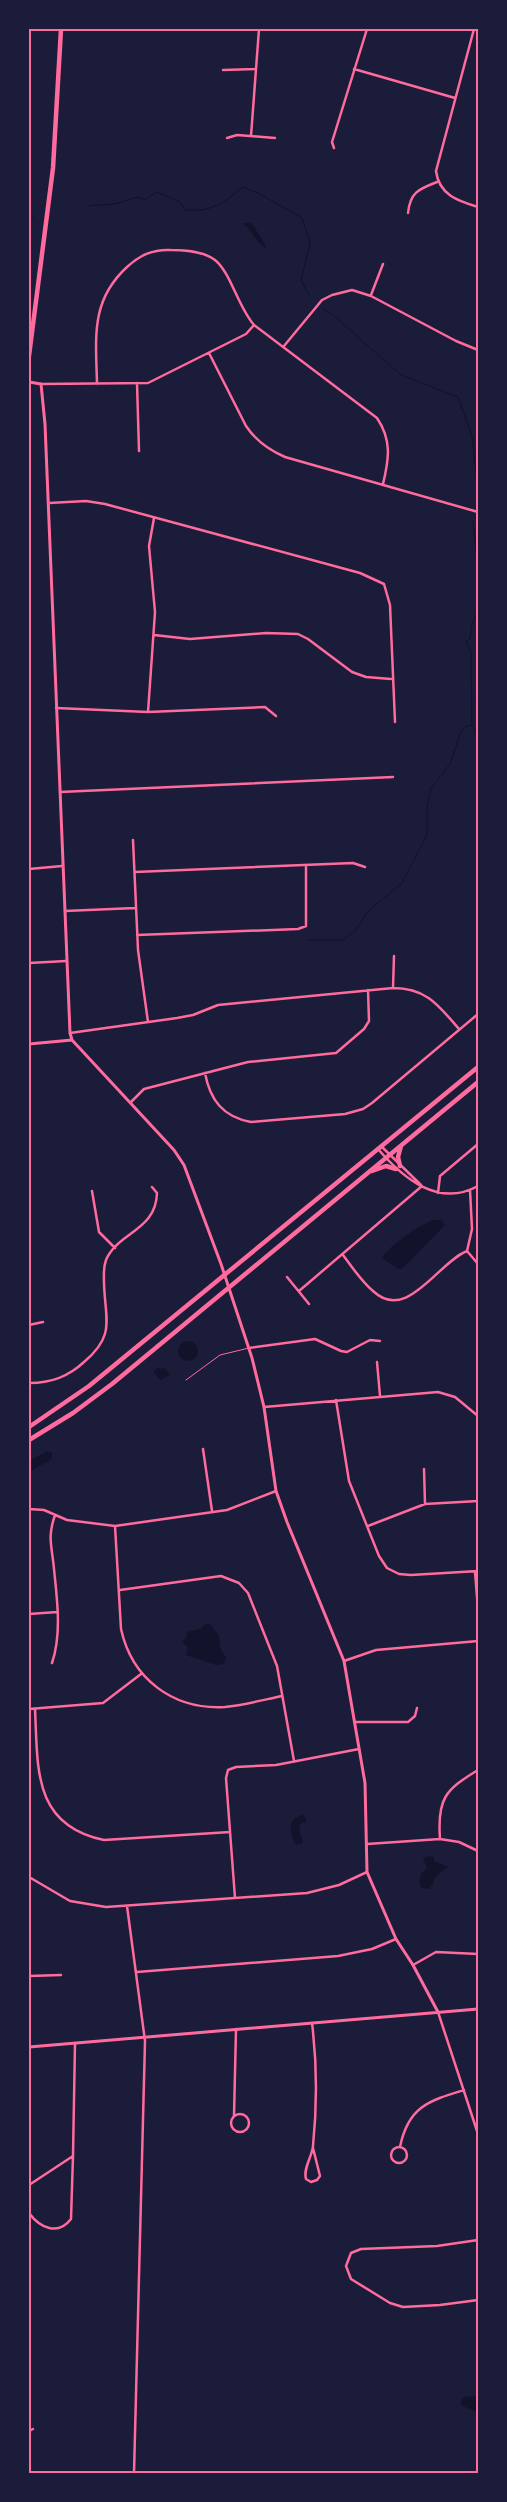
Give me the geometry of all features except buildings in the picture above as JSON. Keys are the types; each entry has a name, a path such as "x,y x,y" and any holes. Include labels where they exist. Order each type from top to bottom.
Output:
{"main road":[{"path":"29,356 53,168 61,29"},
{"path":"29,1427 89,1386 478,1068"},
{"path":"29,1440 86,1404 230,1288 478,1082"},
{"path":"366,1174 386,1166 398,1167 401,1145"}],"street":[{"path":"252,136 259,29"},
{"path":"334,148 332,142 367,29"},
{"path":"474,29 438,161 437,182 455,200 478,207"},
{"path":"224,70 256,69"},
{"path":"354,69 455,98"},
{"path":"227,138 252,136 275,138"},
{"path":"408,213 409,200 416,192 437,182"},
{"path":"97,384 96,332 101,304 106,290 116,276 145,253 158,249 194,251 207,255 216,261 244,313 254,325 377,418 385,430 389,450 383,484"},
{"path":"371,296 383,264"},
{"path":"284,346 312,310 332,295 352,290 371,296 456,341 478,350"},
{"path":"29,382 41,384 97,384 137,383 155,380 246,334 254,325"},
{"path":"209,353 246,426 260,443 285,457 478,512"},
{"path":"137,383 139,451"},
{"path":"41,384 45,424 70,1033 72,1040 131,1102 182,1161 230,1288 264,1407 276,1491 344,1661 365,1783 367,1872 396,1939 413,1965 438,2012 478,2134"},
{"path":"48,503 86,501 105,504 360,573 384,584 390,605 391,679 395,722"},
{"path":"148,712 155,612 148,546 154,518"},
{"path":"154,635 190,640 266,633 298,634 308,639 352,672 366,677 391,679"},
{"path":"56,708 148,712 265,708 276,716"},
{"path":"60,792 394,777"},
{"path":"133,840 137,935 148,1022"},
{"path":"135,872 353,863 365,867"},
{"path":"137,935 298,929 306,926 306,865"},
{"path":"29,869 62,866"},
{"path":"64,911 135,908"},
{"path":"394,956 394,988"},
{"path":"29,963 66,961"},
{"path":"70,1033 193,1015 218,1004 394,988 404,988 425,994 438,1004 459,1030"},
{"path":"131,1102 144,1089 248,1062 336,1053 364,1029 369,1021 368,990"},
{"path":"205,1073 213,1100 226,1113 240,1120 251,1122 345,1114 363,1109 478,1014"},
{"path":"29,1044 72,1040"},
{"path":"438,1193 440,1176 478,1144"},
{"path":"380,1148 410,1180 431,1192 470,1190 478,1186"},
{"path":"398,1167 412,1176 422,1186"},
{"path":"410,1180 412,1176"},
{"path":"299,1291 422,1186"},
{"path":"29,1383 64,1377 98,1350 103,1343 107,1321 104,1269 107,1259 115,1248 148,1220 156,1202 157,1193 152,1187"},
{"path":"343,1255 378,1295 391,1300 400,1300 416,1292 449,1261 467,1251 472,1229 470,1190"},
{"path":"92,1191 99,1232 115,1248"},
{"path":"467,1251 478,1264"},
{"path":"287,1277 309,1304"},
{"path":"29,1325 42,1322"},
{"path":"248,1348 316,1339 340,1351 347,1352 370,1340 380,1341"},
{"path":"377,1362 380,1396"},
{"path":"264,1407 380,1396 446,1393 478,1414"},
{"path":"336,1400 345,1467 379,1556 388,1568 399,1574 477,1571 478,1610"},
{"path":"203,1449 212,1512"},
{"path":"424,1469 425,1504"},
{"path":"29,1509 44,1510 67,1520 115,1526 227,1510 276,1491"},
{"path":"368,1526 425,1504 478,1502"},
{"path":"52,1662 56,1650 57,1612 49,1532 55,1515"},
{"path":"115,1526 121,1629 125,1644 141,1674 155,1687 169,1695 188,1703 205,1706 225,1706 282,1696"},
{"path":"120,1590 221,1576 239,1583 248,1593 277,1666 294,1761"},
{"path":"29,1614 57,1612"},
{"path":"344,1661 376,1650 478,1641"},
{"path":"29,1709 103,1703 141,1674"},
{"path":"355,1722 408,1722 415,1716 418,1708"},
{"path":"35,1709 38,1772 41,1788 47,1801 73,1828 87,1836 104,1840 230,1832"},
{"path":"235,1898 226,1778 228,1770 236,1767 276,1764 360,1749"},
{"path":"440,1839 439,1822 446,1795 455,1784 478,1770"},
{"path":"365,1845 440,1839 459,1842 478,1851"},
{"path":"29,1877 57,1896 70,1901 106,1907 314,1892 367,1872"},
{"path":"127,1906 144,2036 134,2473"},
{"path":"137,1972 338,1956 372,1949 396,1939"},
{"path":"413,1965 436,1952 478,1954"},
{"path":"29,1976 61,1975"},
{"path":"29,2047 478,2009"},
{"path":"312,2023 316,2050 313,2148 305,2174 306,2179 311,2182 317,2180 320,2176 313,2148"},
{"path":"234,2116 240,2114 246,2116 248,2125 245,2130 240,2132 232,2128 231,2120 234,2116 236,2029"},
{"path":"29,2213 41,2225 56,2229 67,2224 71,2219 75,2044"},
{"path":"400,2147 404,2130 415,2112 434,2100 464,2090"},
{"path":"400,2147 406,2151 407,2156 405,2161 400,2163 393,2160 391,2155 393,2150 400,2147"},
{"path":"29,2185 73,2156"},
{"path":"478,2240 437,2246 361,2249 351,2253 346,2266 351,2279 396,2305 440,2305 478,2300"},
{"path":"29,2431 33,2429"}],"lane":[{"path":"186,1380 220,1355 248,1348"}],"shaded area":[{"path":"242,223 253,225 266,246 265,248 248,229"},
{"path":"434,1220 442,1220 445,1225 402,1269 398,1269 382,1258 385,1253 405,1236"},
{"path":"188,1341 195,1344 198,1351 195,1358 188,1361 181,1358 178,1351 181,1344"},
{"path":"157,1367 165,1368 170,1375 160,1380 154,1372"},
{"path":"47,1451 52,1453 52,1459 29,1472 29,1461"},
{"path":"205,1624 210,1624 219,1636 220,1647 226,1658 224,1664 216,1665 186,1655 188,1648 182,1641 186,1638 187,1632 200,1629"},
{"path":"303,1815 306,1818 306,1822 301,1823 299,1829 303,1843 296,1845 291,1831 292,1822 298,1816"},
{"path":"433,1855 434,1861 448,1867 434,1878 433,1884 429,1889 422,1888 419,1882 421,1874 427,1868 423,1858"},
{"path":"467,2396 478,2397 478,2413 461,2405 461,2399"}],"waterway":[{"path":"89,206 115,204 135,198 145,200 156,192 179,201 185,210 202,210 216,206 243,187 260,194 302,218 310,243 301,280 309,295"},
{"path":"29,221 34,216"},
{"path":"323,309 333,315 401,375 458,397 472,436 477,482"},
{"path":"473,522 478,569"},
{"path":"478,611 472,624 470,639 466,642 471,652 472,725 478,733"},
{"path":"309,940 343,940 355,931 368,911 402,883 427,835 427,807 431,788 450,764 461,732 465,727 472,725"}]}
